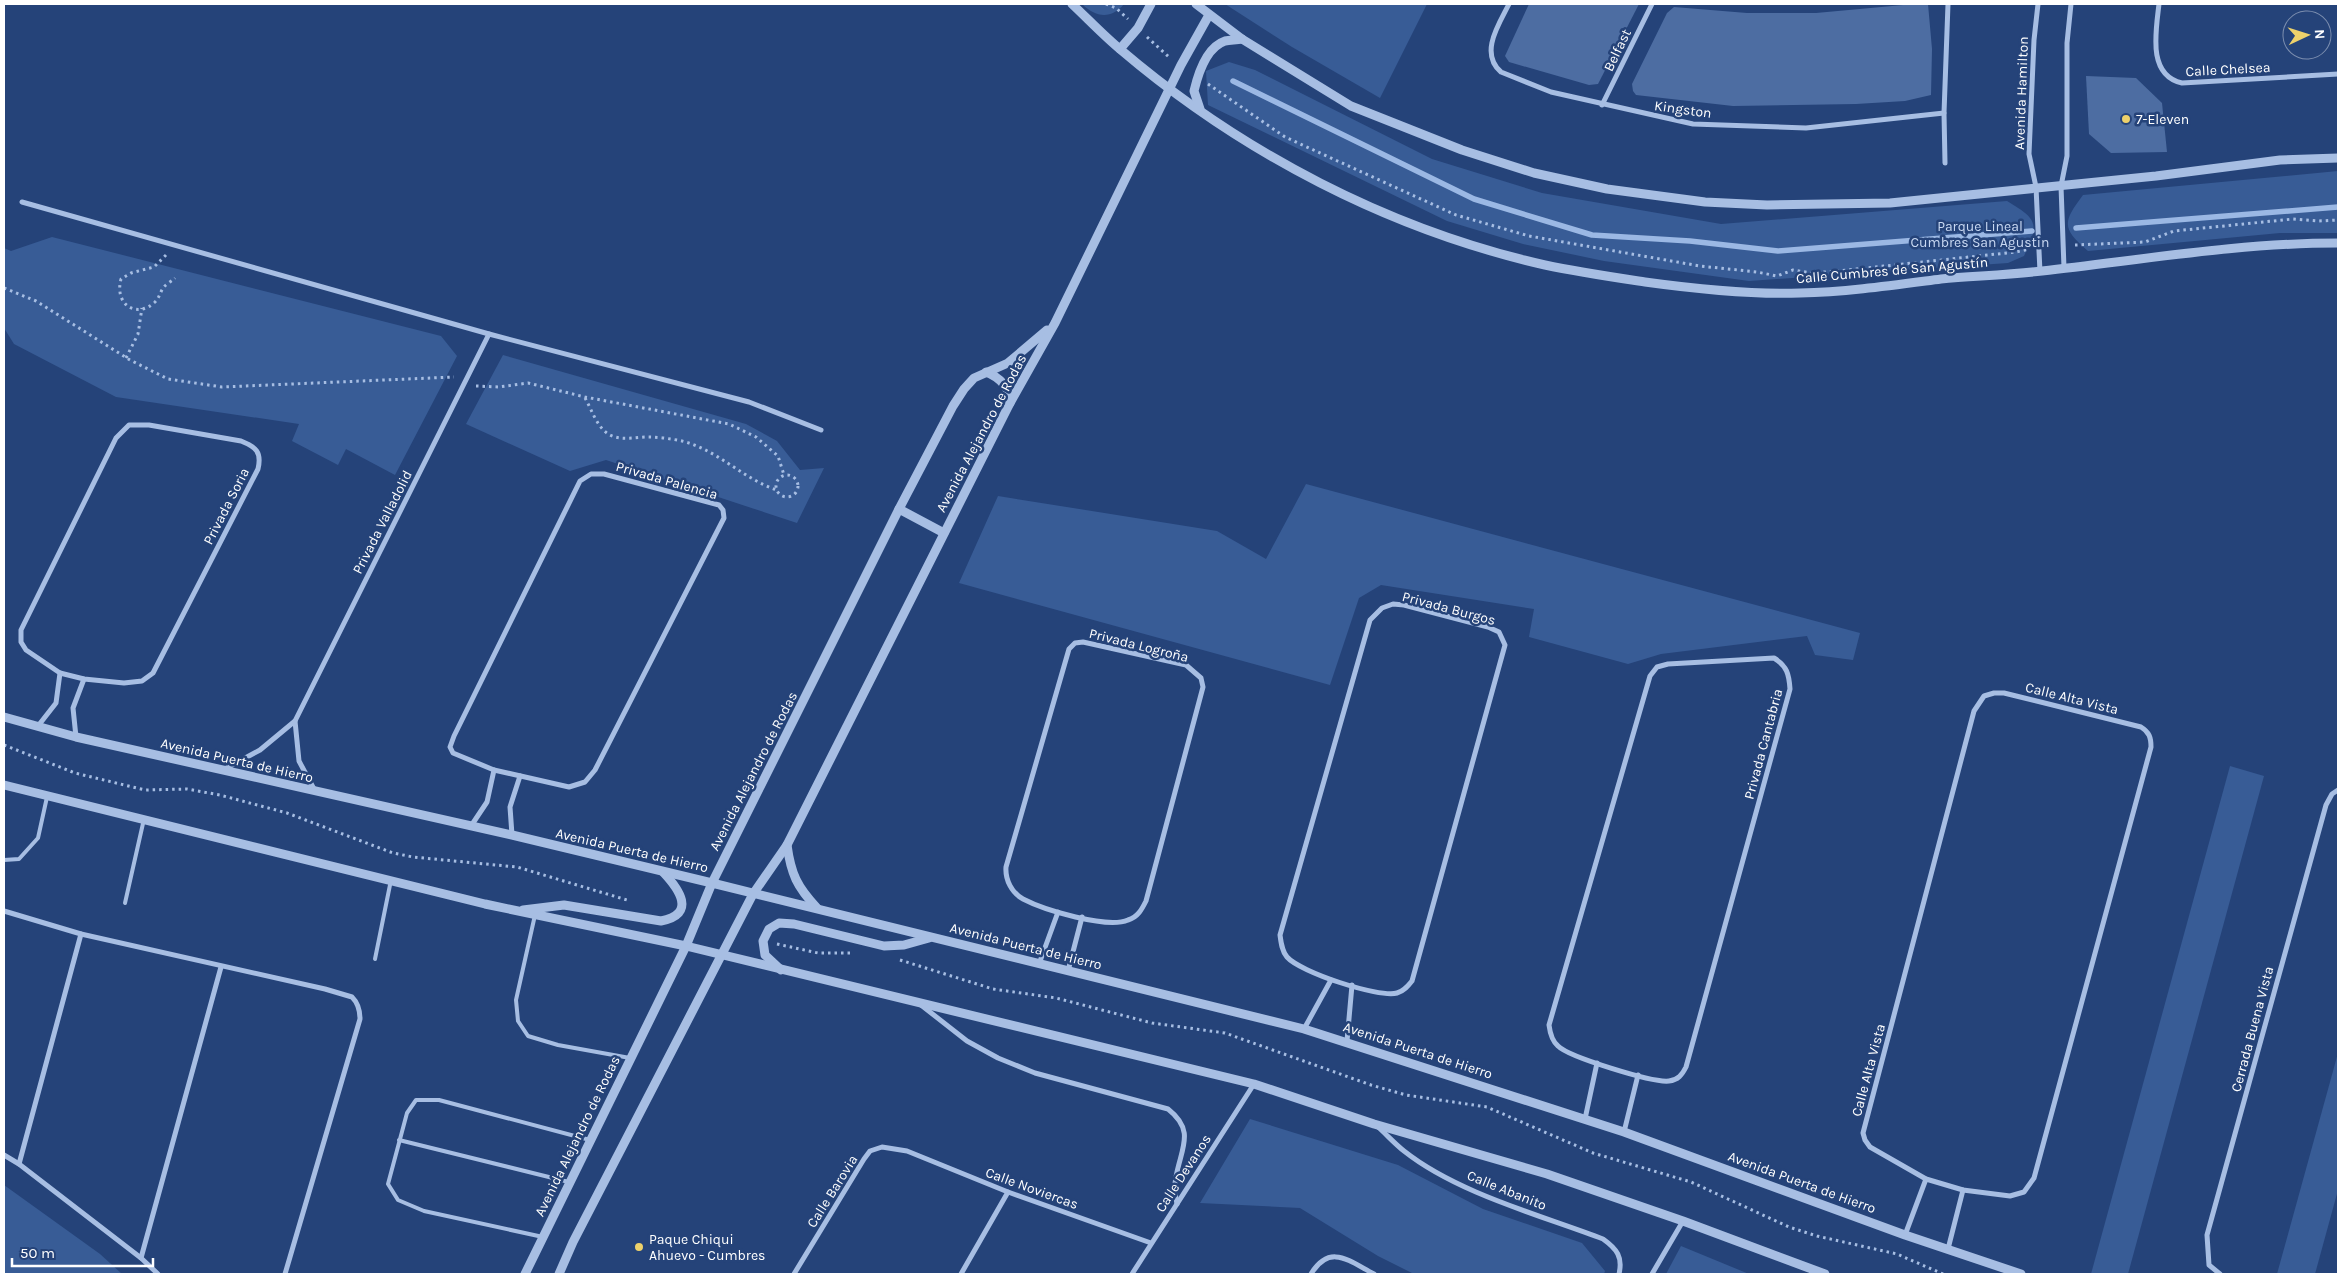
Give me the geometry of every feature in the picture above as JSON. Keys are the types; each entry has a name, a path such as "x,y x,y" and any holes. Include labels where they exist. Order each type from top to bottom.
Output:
{"street":[{"name":"Calle Cumbres de San Agustín","path":"1072,4 1120,49 1170,89 1249,144 1308,176 1384,213 1455,239 1544,265 1604,276 1702,289 1799,293 1981,275 2040,272 2251,247 2338,243"},
{"path":"1120,49 1138,28 1152,4"},
{"path":"1196,4 1242,39 1351,106 1471,153 1534,173 1607,189 1705,202 1767,205 1890,203 2062,186 2280,160 2338,158"},
{"name":"Kingston","path":"1509,4 1490,51 1491,59 1496,68 1501,72 1551,92 1602,105 1693,124 1806,128 1944,113"},
{"name":"Belfast","path":"1602,105 1652,4"},
{"path":"1945,163 1944,113 1948,4"},
{"name":"Avenida Hamilton","path":"2038,4 2034,40 2029,154 2036,188 2040,272"},
{"path":"2064,268 2062,186 2067,156 2067,43 2071,4"},
{"name":"Calle Chelsea","path":"2159,4 2156,52 2158,65 2163,74 2172,81 2182,83 2338,74"},
{"name":"Avenida Alejandro de Rodas","path":"559,1274 573,1242 754,894 787,846 1010,403 1055,323 1170,89 1209,15"},
{"path":"1200,110 1194,91 1210,53 1226,41 1242,39"},
{"path":"22,202 489,334 749,402 821,430"},
{"name":"Avenida Alejandro de Rodas","path":"526,1274 686,946 712,883 899,509 964,389 974,378 1008,364 1031,346 1055,323"},
{"name":"Privada Valladolid","path":"223,770 260,750 295,721 489,334"},
{"path":"986,372 1003,383 1009,392 1010,403"},
{"name":"Privada Soria","path":"129,425 149,425 241,440 253,445 260,459 258,469 153,673 142,681 124,683 84,680 60,673 26,650 21,642 22,630 116,438 129,425"},
{"name":"Privada Palencia","path":"591,474 604,474 721,507 724,518 591,777 579,785 569,787 520,776 494,770 453,753 451,743 580,481 591,474"},
{"path":"899,509 944,533"},
{"name":"Privada Burgos","path":"1393,604 1404,605 1488,627 1500,632 1505,645 1412,981 1399,993 1386,994 1352,985 1331,980 1288,957 1281,945 1280,935 1370,620 1382,608 1393,604"},
{"name":"Privada Logroña","path":"1075,643 1093,643 1186,666 1202,678 1203,687 1146,900 1141,910 1128,921 1112,923 1082,917 1058,912 1022,899 1010,887 1006,876 1006,867 1069,649 1075,643"},
{"name":"Privada Cantabria","path":"1774,658 1783,663 1789,674 1790,688 1686,1067 1675,1080 1667,1081 1638,1075 1565,1051 1557,1046 1550,1035 1549,1025 1650,676 1657,667 1668,664 1774,658"},
{"path":"38,726 56,703 60,673"},
{"path":"76,737 73,708 84,680"},
{"name":"Calle Alta Vista","path":"2004,693 2141,727 2148,732 2151,747 2034,1178 2024,1192 2010,1196 1964,1190 1926,1179 1870,1148 1864,1140 1863,1133 1974,711 1984,696 2004,693"},
{"name":"Avenida Puerta de Hierro","path":"4,717 76,737 512,835 1304,1029 1347,1041 1624,1132 1906,1235 2021,1274"},
{"path":"295,721 299,761 315,791"},
{"path":"471,826 487,802 494,770"},
{"path":"512,835 510,807 520,776"},
{"path":"4,785 390,880 517,910 686,946 782,971 917,1001 1254,1084 1374,1124 1547,1174 1683,1221 1826,1274"},
{"name":"Cerrada Buena Vista","path":"2220,1274 2209,1265 2207,1236 2326,805 2332,794 2338,790"},
{"path":"787,846 790,870 801,891 818,909"},
{"path":"517,910 564,905 661,921 671,919 682,906 681,894 663,872"},
{"path":"4,911 82,934 352,997 360,1012 285,1274"},
{"path":"1039,964 1058,912"},
{"path":"1068,971 1082,917"},
{"path":"782,971 765,955 763,941 769,929 779,923 794,924 884,946 904,945 931,938"},
{"path":"19,1164 82,934"},
{"path":"141,1258 222,967"},
{"path":"1304,1029 1331,980"},
{"path":"1347,1041 1352,985"},
{"path":"917,1001 967,1041 998,1058 1035,1073 1168,1109 1183,1124 1185,1132 1182,1156 1176,1178 1176,1204"},
{"path":"1584,1119 1597,1063"},
{"path":"1624,1132 1638,1075"},
{"name":"Calle Devanos","path":"1132,1274 1254,1084"},
{"name":"Calle Abanito","path":"1374,1124 1403,1151 1476,1192 1603,1240 1615,1247 1620,1256 1619,1274"},
{"name":"Calle Barovia","path":"794,1274 870,1151 882,1148 907,1151"},
{"name":"Calle Noviercas","path":"907,1151 1008,1192 1151,1242"},
{"path":"4,1155 19,1164 141,1258 158,1274"},
{"path":"1906,1235 1926,1179"},
{"path":"1948,1249 1964,1190"},
{"path":"960,1274 1008,1192"},
{"path":"1652,1274 1683,1221"},
{"path":"1311,1274 1318,1264 1328,1258 1340,1256 1374,1274"},
{"path":"1807,1267 1814,1274"}],"lane":[{"path":"4,860 19,859 38,838 47,795"},
{"path":"125,903 144,819"},
{"path":"375,959 390,880"},
{"path":"535,914 516,1000 518,1022 528,1036 558,1045 630,1058"},
{"path":"543,1236 424,1211 398,1200 388,1184 407,1113 416,1100 439,1100 590,1140"},
{"path":"399,1140 570,1182"}],"path":[{"path":"176,246 154,267 131,273 121,280 118,289 120,301 126,306 142,308 155,302 163,288 176,278"},
{"path":"4,288 36,301 126,358 168,379 222,387 455,377 480,387 499,387 528,383 584,397 729,424 756,437 778,456 784,475"},
{"path":"126,358 138,334 142,308"},
{"path":"584,397 602,430 612,436 625,438 648,437 682,441 710,451 760,484 777,490 784,497 794,495 798,491 797,481 794,477 784,475"},
{"path":"777,490 777,481 784,475"},
{"path":"4,745 75,773 145,790 187,789 220,795 287,813 393,853 413,857 517,867 631,901"},
{"path":"763,941 818,952 852,953"},
{"path":"895,959 993,989 1056,998 1152,1023 1225,1033 1371,1085 1406,1095 1487,1107 1593,1152 1691,1182 1789,1227 1817,1236 1897,1254 1943,1274"}],"green space":[{"path":"1082,4 1124,4 1114,13 1103,15 1092,12"},
{"path":"1225,4 1427,4 1380,98 1292,47"},
{"name":"Parque Lineal Cumbres San Agustin","path":"1229,62 1255,70 1432,159 1542,193 1721,224 2007,201 2030,218 2034,229 2024,256 2008,263 1749,281 1604,261 1523,244 1447,221 1208,105 1206,71"},
{"name":"Parque Lineal Cumbres San Agustin","path":"2338,171 2338,233 2280,233 2088,251 2069,230 2069,219 2083,195"},
{"path":"52,237 441,336 457,356 395,475 346,449 338,465 292,441 299,424 116,397 14,344 4,328 4,248 11,251"},
{"path":"503,355 746,424 777,441 800,470 824,468 797,523 606,460 570,471 466,424"},
{"path":"1306,484 1860,633 1853,660 1815,655 1807,636 1661,654 1628,664 1529,637 1534,609 1381,585 1359,598 1330,685 959,583 998,496 1217,531 1266,559"},
{"path":"2230,766 2264,776 2128,1274 2091,1274"},
{"path":"2338,1053 2338,1190 2315,1274 2277,1274"},
{"path":"1250,1119 1398,1165 1483,1209 1582,1243 1605,1271 1604,1274 1414,1274 1378,1256 1300,1208 1200,1203"},
{"path":"4,1185 100,1254 122,1274 4,1274"},
{"path":"1681,1246 1749,1274 1666,1274"}],"building":[{"path":"1529,4 1639,4 1598,84 1589,85 1509,62 1505,56"},
{"path":"1928,4 1932,49 1931,95 1905,101 1856,104 1733,106 1636,95 1633,91 1632,84 1667,13 1674,7 1747,13 1816,13"},
{"name":"7-Eleven","path":"2086,76 2136,78 2162,103 2167,152 2111,153 2089,134"}],"waterway":[{"path":"1233,81 1474,199 1592,235 1690,241 1778,251 2032,231"},
{"path":"2076,228 2338,207"}],"place":[{"name":"7-Eleven","path":"2126,119"},
{"name":"Paque Chiqui Ahuevo - Cumbres","path":"639,1247"}]}
